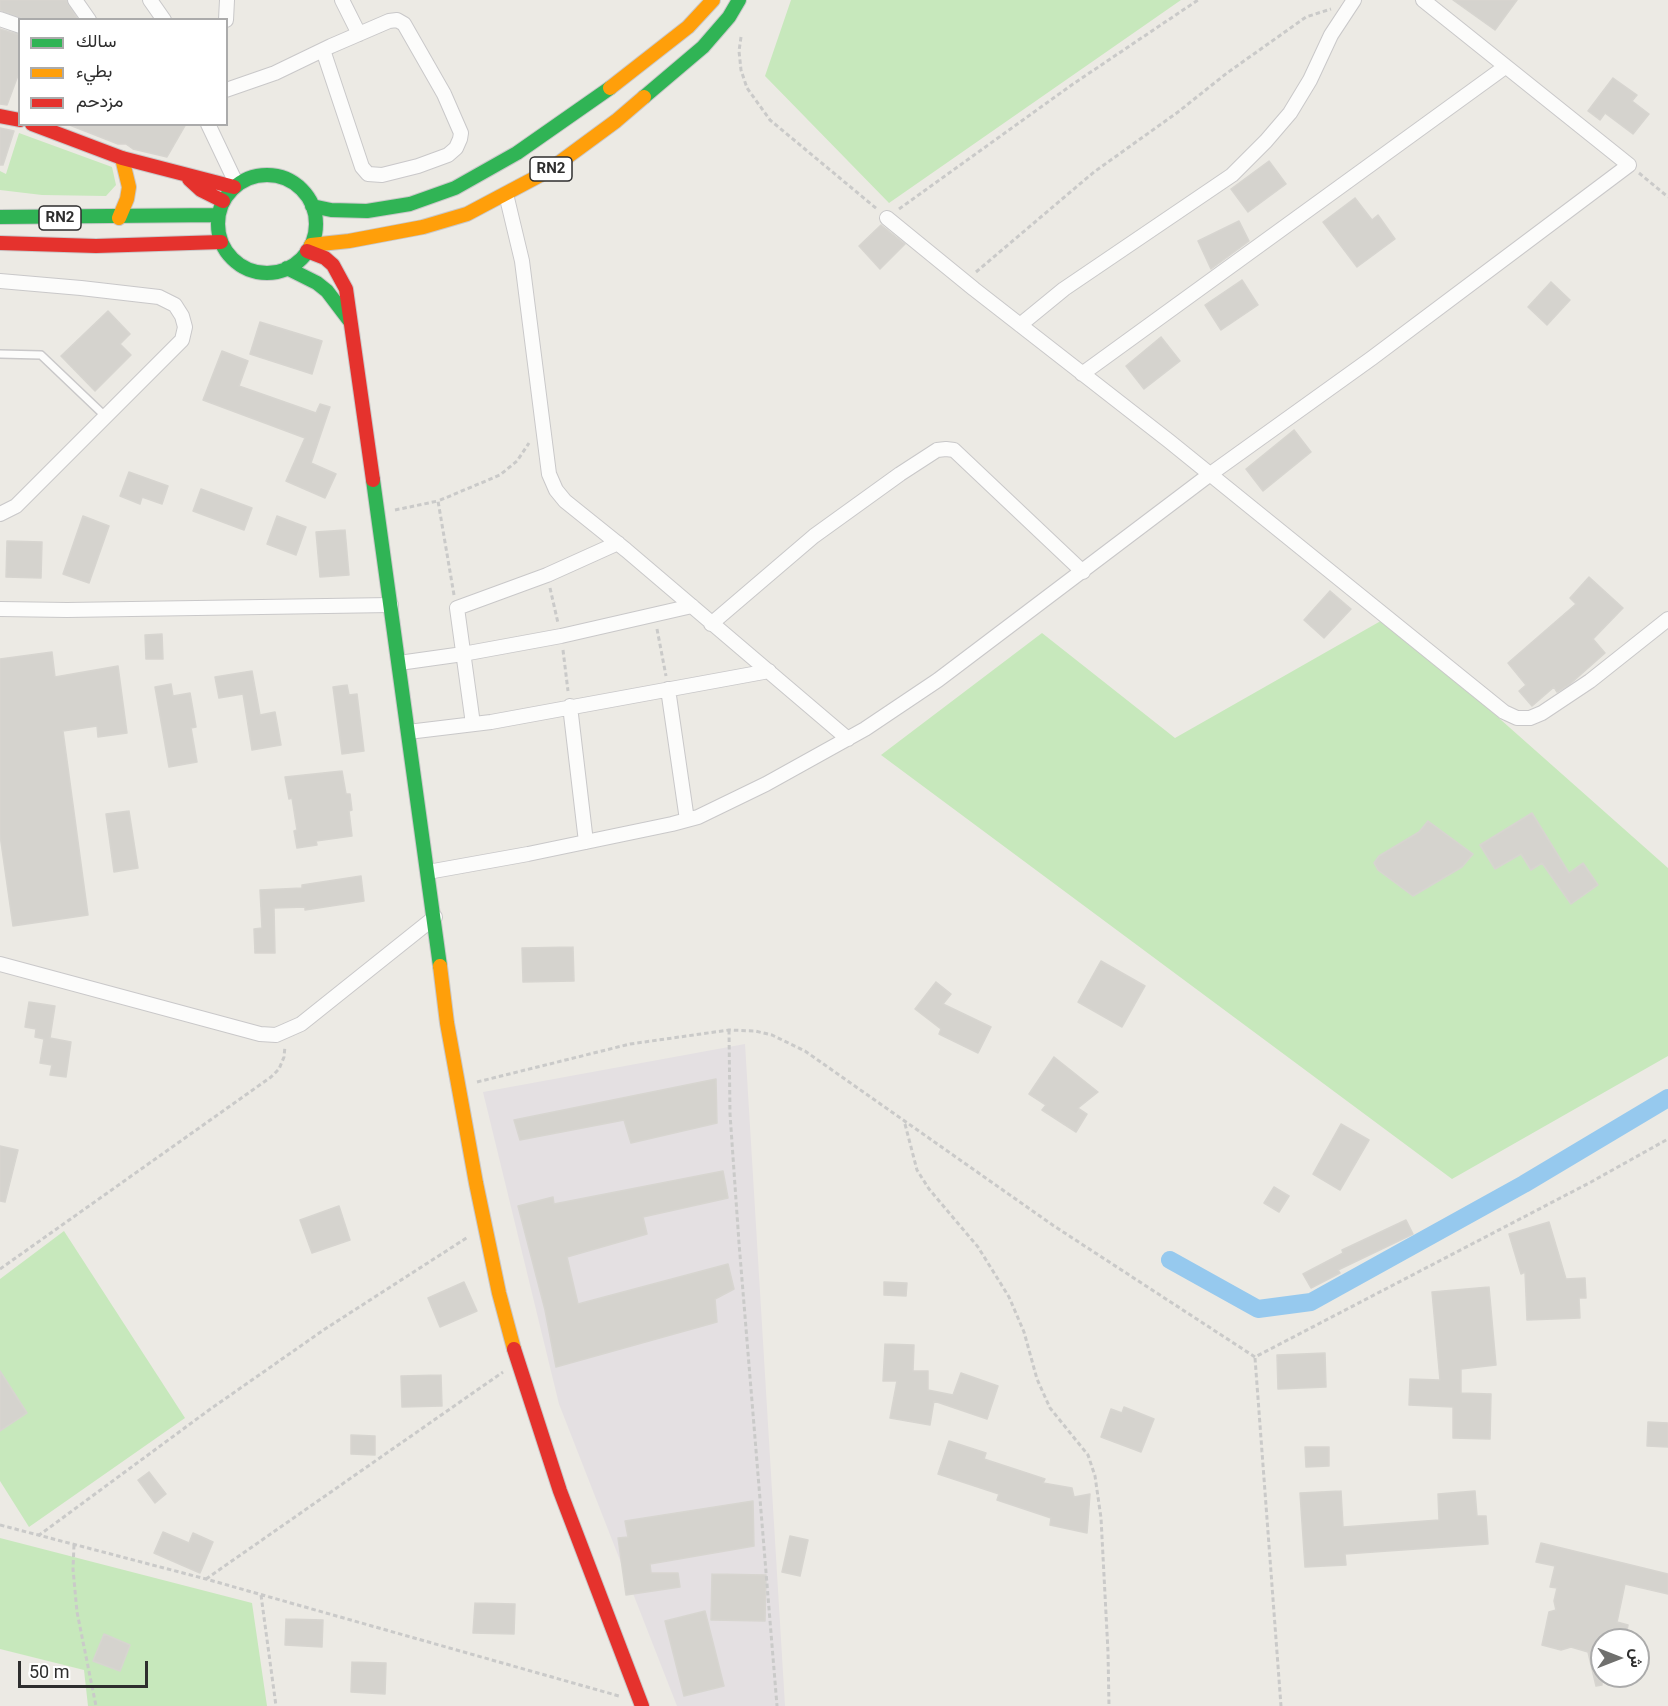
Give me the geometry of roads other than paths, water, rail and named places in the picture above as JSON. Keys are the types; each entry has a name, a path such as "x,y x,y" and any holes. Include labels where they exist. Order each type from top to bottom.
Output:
{"main road":[{"name":"RN2","path":"312,206 331,210 367,211 410,204 455,188 516,153 621,80 688,27 712,0"},
{"name":"RN2","path":"309,248 423,227 467,214 548,171 616,121 703,47 729,17 738,0"},
{"path":"0,116 18,120"},
{"path":"37,126 122,158 236,186"},
{"path":"119,218 129,187 122,158"},
{"path":"184,175 221,208"},
{"path":"279,176 293,183 304,193 312,206 315,232 309,248 298,261 287,268 268,273 249,269 232,259 221,242 218,229 221,208 236,186 250,177 279,176"},
{"name":"RN2","path":"0,217 119,218 221,208"},
{"name":"RN2","path":"0,243 96,246 221,242"},
{"path":"309,248 333,265 346,289 458,1087 485,1226 517,1362 560,1491 641,1704"},
{"path":"287,268 317,283 327,291 351,322"}],"street":[{"path":"75,0 88,18"},
{"path":"150,0 163,18"},
{"path":"226,18 227,0"},
{"path":"342,0 359,34"},
{"path":"428,872 687,820 766,784 848,739 938,680 1209,475 1372,358 1629,165 1423,0"},
{"path":"1020,325 1064,288 1232,175 1290,113 1310,80 1331,35 1352,3"},
{"path":"0,20 18,25"},
{"path":"228,89 275,73 322,50 389,21 397,20 404,24 444,94 461,133 456,148 448,155 418,166 382,175 368,174 362,167 322,50"},
{"path":"1082,374 1505,67"},
{"path":"209,126 236,186"},
{"path":"506,194 522,261 549,474 556,490 565,501 618,543 848,739"},
{"path":"887,218 1169,441 1504,712 1517,718 1530,718 1542,713 1590,681 1668,619"},
{"path":"0,281 159,297 175,305 182,316 185,327 182,340 16,506 0,514"},
{"path":"711,624 814,536 937,450 954,450 1083,572"},
{"path":"472,724 457,608 547,575 618,543"},
{"path":"0,609 391,605"},
{"path":"399,663 561,636 692,606"},
{"path":"408,732 472,724 769,671"},
{"path":"668,688 687,820"},
{"path":"570,706 586,842"},
{"path":"0,963 260,1034 276,1035 301,1024 435,917"},
{"path":"641,1704 655,1706"}],"lane":[{"path":"0,354 41,356 105,417"}],"waterway":[{"path":"1170,1260 1258,1309 1311,1302 1524,1184 1668,1098"}]}
